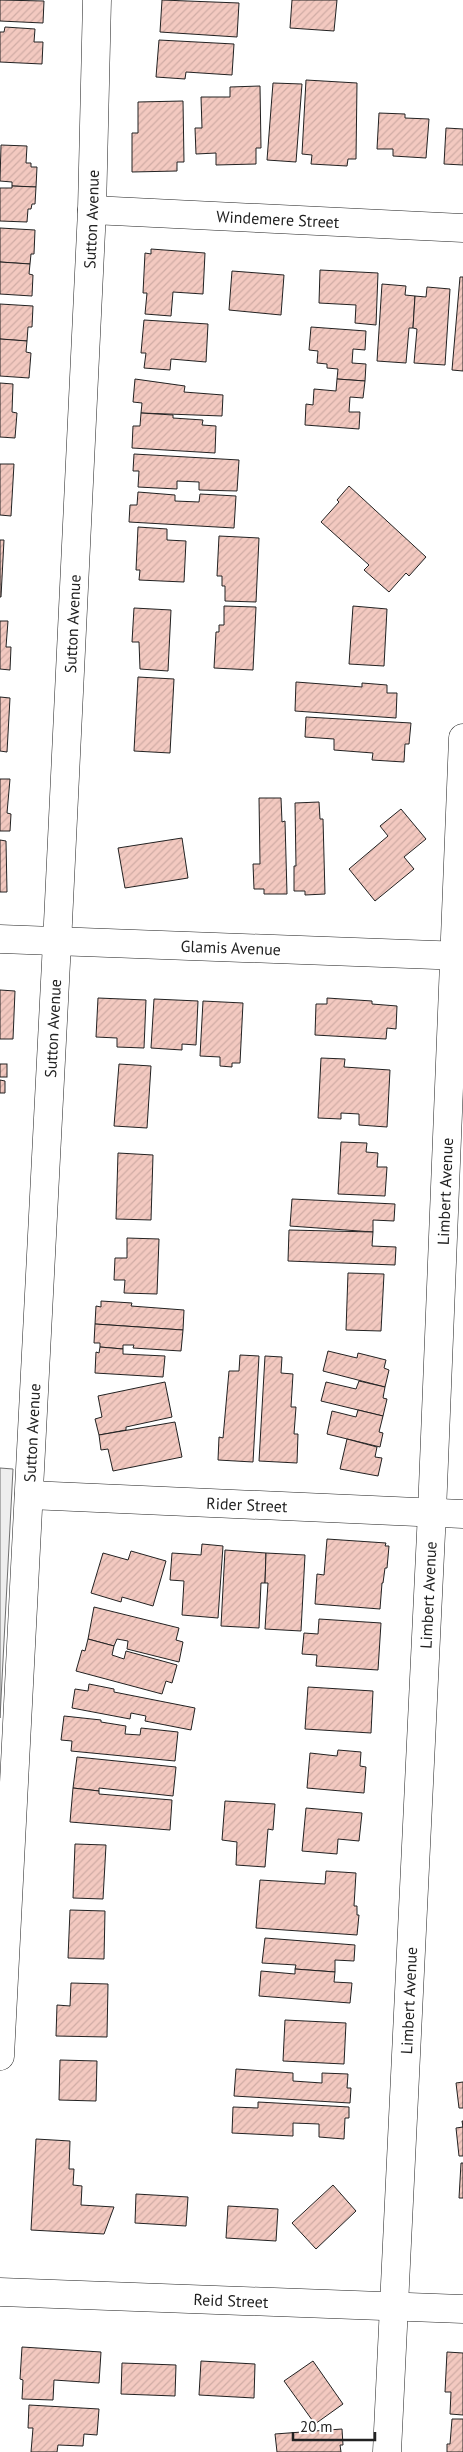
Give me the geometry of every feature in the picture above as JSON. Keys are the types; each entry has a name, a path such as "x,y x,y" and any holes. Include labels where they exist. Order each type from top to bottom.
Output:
{"street":[{"name":"Sutton Avenue","path":"0,2056 2,1972 29,1495 92,210 97,0"},
{"name":"Windemere Street","path":"92,210 463,228"},
{"name":"Limbert Avenue","path":"387,2452 458,955 463,738"},
{"name":"Glamis Avenue","path":"0,939 458,955"},
{"name":"Rider Street","path":"29,1495 463,1514"},
{"name":"Reid Street","path":"0,2292 463,2310"}],"shaded area":[{"path":"0,1468 13,1469 0,1718"}],"building":[{"path":"0,0 44,1 43,23 0,21"},
{"path":"162,0 239,3 237,37 160,32"},
{"path":"292,0 337,0 334,31 290,28"},
{"path":"5,27 35,29 34,42 43,42 42,64 0,62 0,32 4,32"},
{"path":"159,40 234,44 232,75 186,72 185,79 156,77"},
{"path":"306,80 357,83 356,159 348,159 347,166 311,164 312,155 302,154"},
{"path":"273,83 302,84 296,162 267,160"},
{"path":"260,86 261,148 256,148 256,164 216,165 216,153 196,154 195,128 202,128 201,97 230,97 230,87"},
{"path":"183,101 184,162 177,162 177,171 132,172 132,133 138,133 138,102"},
{"path":"379,113 405,114 405,118 429,119 426,158 393,156 393,149 377,149"},
{"path":"446,128 463,129 463,165 444,164"},
{"path":"1,145 27,146 26,163 31,163 31,167 37,167 36,187 12,186 12,182 0,181"},
{"path":"12,186 36,187 35,204 32,204 31,209 28,209 27,222 0,221 0,188 12,188"},
{"path":"0,228 35,230 34,254 31,254 30,264 0,262"},
{"path":"151,249 205,253 203,294 173,292 171,316 145,314 147,293 143,293 145,253 151,254"},
{"path":"0,262 30,264 29,274 33,275 32,296 0,294"},
{"path":"320,270 378,273 376,325 355,323 356,305 319,303"},
{"path":"232,271 284,275 281,315 229,310"},
{"path":"460,277 463,277 463,371 452,370"},
{"path":"382,284 406,286 405,295 415,296 413,328 409,328 406,363 377,361"},
{"path":"427,287 450,289 445,365 414,363 417,329 413,328 415,296 426,297"},
{"path":"0,304 33,306 32,327 28,327 27,341 0,339"},
{"path":"144,320 208,324 206,362 171,359 170,370 144,368 146,353 141,353"},
{"path":"311,327 366,331 365,350 353,349 352,363 366,364 365,381 337,379 338,369 327,368 327,364 317,363 318,351 309,350"},
{"path":"0,339 27,341 26,352 31,353 29,378 0,376"},
{"path":"135,379 185,386 184,392 223,395 222,416 141,413 142,403 133,402"},
{"path":"337,379 365,381 363,398 350,397 349,412 360,412 359,429 305,425 306,404 313,405 314,389 336,391"},
{"path":"0,383 13,384 12,412 17,413 15,438 0,437"},
{"path":"141,413 173,415 173,418 203,420 202,425 216,426 215,453 132,448 133,426 140,426"},
{"path":"134,454 239,460 237,491 199,490 199,482 177,481 177,489 138,487 139,471 133,471"},
{"path":"0,464 14,464 11,516 0,515"},
{"path":"349,486 426,557 409,576 406,573 389,592 364,570 369,565 321,522 339,502 337,500"},
{"path":"138,492 175,495 175,501 199,502 200,494 236,496 234,528 129,522 130,505 137,505"},
{"path":"138,527 167,529 167,540 186,541 184,582 139,580 140,570 136,570"},
{"path":"219,536 259,538 256,602 225,601 225,586 222,586 222,576 217,576"},
{"path":"0,540 4,540 1,597 0,597"},
{"path":"224,606 256,607 253,670 214,668 216,632 219,632 219,625 224,625"},
{"path":"353,606 387,609 384,666 349,664"},
{"path":"134,608 171,610 168,671 140,669 139,642 132,642"},
{"path":"0,621 8,621 6,647 11,647 10,670 0,669"},
{"path":"138,677 174,679 170,753 134,751"},
{"path":"296,682 362,687 362,683 387,685 387,693 397,693 396,718 295,711"},
{"path":"0,697 10,698 7,752 0,751"},
{"path":"306,717 411,723 409,744 405,744 404,762 372,760 373,753 334,750 334,739 305,737"},
{"path":"0,779 10,779 7,813 11,814 10,831 0,831"},
{"path":"259,798 281,798 282,822 285,821 287,894 264,894 264,889 254,889 253,864 260,864"},
{"path":"319,802 320,819 323,819 325,894 305,895 305,891 294,891 294,866 296,866 295,803"},
{"path":"401,809 426,839 404,857 414,869 375,901 349,869 388,836 380,826"},
{"path":"182,838 188,878 125,888 118,848"},
{"path":"0,840 6,841 7,892 0,892"},
{"path":"0,990 15,991 13,1039 0,1039"},
{"path":"98,998 146,1000 144,1048 117,1047 117,1038 96,1037"},
{"path":"327,998 372,1001 372,1004 397,1006 396,1029 387,1028 386,1039 315,1035 316,1004 327,1004"},
{"path":"154,999 198,1001 196,1045 182,1044 182,1050 151,1048"},
{"path":"203,1001 243,1003 240,1063 232,1063 232,1067 220,1066 220,1057 200,1056"},
{"path":"321,1058 345,1059 344,1067 390,1070 387,1127 359,1125 359,1114 341,1113 341,1119 318,1118"},
{"path":"0,1064 7,1064 7,1077 0,1077"},
{"path":"119,1064 151,1066 147,1128 114,1126"},
{"path":"0,1080 5,1081 5,1093 0,1093"},
{"path":"341,1142 367,1143 366,1152 378,1153 377,1167 387,1167 385,1196 338,1194"},
{"path":"118,1153 153,1155 151,1220 116,1219"},
{"path":"292,1199 395,1204 394,1221 373,1220 373,1232 290,1226"},
{"path":"289,1230 373,1232 372,1246 396,1247 395,1265 288,1261"},
{"path":"127,1238 159,1239 157,1294 124,1293 125,1280 114,1280 115,1258 127,1258"},
{"path":"348,1273 384,1274 381,1331 346,1330"},
{"path":"101,1301 132,1303 131,1306 184,1310 183,1330 95,1324 96,1306 101,1307"},
{"path":"95,1324 183,1330 181,1351 133,1348 134,1345 123,1345 123,1349 100,1347 100,1343 94,1343"},
{"path":"100,1347 123,1349 123,1354 165,1356 163,1377 95,1373 96,1352 99,1353"},
{"path":"328,1351 357,1358 358,1353 386,1360 384,1368 389,1370 385,1387 323,1371"},
{"path":"240,1355 259,1356 253,1462 218,1460 219,1437 223,1438 229,1371 239,1371"},
{"path":"265,1356 282,1357 281,1373 293,1374 291,1407 296,1407 294,1434 298,1434 297,1463 259,1461"},
{"path":"359,1381 385,1387 383,1398 387,1399 383,1416 321,1401 326,1382 356,1389"},
{"path":"165,1382 172,1417 126,1427 126,1430 99,1435 95,1419 102,1417 98,1396"},
{"path":"358,1410 383,1416 379,1432 383,1433 380,1447 327,1434 332,1411 356,1417"},
{"path":"175,1422 182,1457 113,1471 108,1449 101,1450 99,1435"},
{"path":"347,1439 377,1447 375,1457 382,1458 378,1476 340,1469"},
{"path":"327,1539 386,1543 385,1546 389,1546 387,1568 385,1568 382,1583 380,1609 315,1604 317,1574 324,1575"},
{"path":"202,1544 223,1546 218,1618 182,1615 184,1581 170,1580 172,1553 201,1555"},
{"path":"225,1550 266,1553 265,1583 261,1583 259,1628 221,1626"},
{"path":"131,1551 166,1561 153,1606 122,1597 121,1602 91,1593 103,1553 128,1560"},
{"path":"266,1553 305,1555 301,1631 265,1629 268,1583 265,1583"},
{"path":"94,1607 179,1628 176,1640 183,1642 179,1662 127,1649 128,1641 117,1639 114,1646 88,1639"},
{"path":"319,1619 381,1623 378,1670 316,1666 317,1655 302,1654 304,1633 318,1634"},
{"path":"88,1639 114,1646 112,1655 124,1659 126,1651 177,1665 172,1683 166,1681 162,1694 76,1671 82,1650 85,1651"},
{"path":"89,1684 114,1689 114,1692 195,1708 191,1730 145,1721 146,1716 131,1713 130,1719 72,1708 75,1689 88,1691"},
{"path":"308,1687 373,1691 371,1733 305,1729"},
{"path":"64,1716 101,1720 101,1722 126,1726 125,1734 140,1735 141,1728 178,1732 175,1761 71,1751 72,1741 61,1740"},
{"path":"338,1750 361,1752 360,1766 366,1767 364,1793 307,1788 310,1753 337,1756"},
{"path":"77,1757 176,1767 173,1796 99,1788 99,1791 73,1788"},
{"path":"73,1788 99,1791 99,1794 172,1800 170,1830 70,1822"},
{"path":"225,1801 275,1804 273,1830 268,1829 265,1867 236,1865 237,1842 222,1840"},
{"path":"306,1808 362,1813 359,1841 338,1839 337,1854 302,1851"},
{"path":"75,1844 106,1845 103,1899 73,1898"},
{"path":"326,1871 356,1873 354,1906 357,1906 357,1915 359,1915 357,1935 256,1928 260,1880 325,1884"},
{"path":"70,1910 105,1911 104,1959 68,1958"},
{"path":"265,1938 355,1945 354,1961 335,1960 335,1972 295,1969 296,1965 262,1963"},
{"path":"295,1969 335,1972 334,1982 352,1983 350,2003 259,1996 261,1971 295,1974"},
{"path":"71,1983 108,1984 107,2037 56,2036 57,2005 70,2006"},
{"path":"285,2020 346,2023 344,2064 283,2061"},
{"path":"60,2060 97,2061 96,2101 59,2100"},
{"path":"236,2069 293,2073 293,2081 322,2083 322,2073 348,2074 347,2088 351,2088 350,2103 234,2096"},
{"path":"463,2082 463,2108 459,2108 456,2083"},
{"path":"258,2102 349,2107 349,2118 345,2118 344,2139 319,2137 319,2124 293,2123 293,2136 232,2133 233,2107 258,2108"},
{"path":"463,2127 463,2156 459,2156 456,2128"},
{"path":"36,2139 70,2141 69,2169 74,2169 73,2185 82,2186 81,2205 114,2207 104,2234 31,2230"},
{"path":"461,2163 463,2163 463,2198 459,2198"},
{"path":"333,2185 356,2211 316,2249 292,2223"},
{"path":"136,2194 188,2197 186,2226 135,2223"},
{"path":"228,2206 278,2209 276,2241 226,2238"},
{"path":"22,2347 101,2352 99,2383 54,2380 53,2400 22,2399 23,2380 20,2379"},
{"path":"447,2352 463,2353 463,2415 450,2414 451,2392 445,2392"},
{"path":"201,2361 255,2364 254,2398 199,2395"},
{"path":"313,2361 343,2404 315,2424 284,2381"},
{"path":"122,2363 176,2365 175,2396 121,2394"},
{"path":"29,2405 99,2409 97,2435 84,2434 83,2446 58,2445 57,2452 31,2452 33,2428 28,2428"},
{"path":"452,2419 463,2419 463,2452 447,2452 447,2444 450,2444"},
{"path":"342,2429 343,2445 340,2445 341,2452 277,2452 275,2434"}]}
